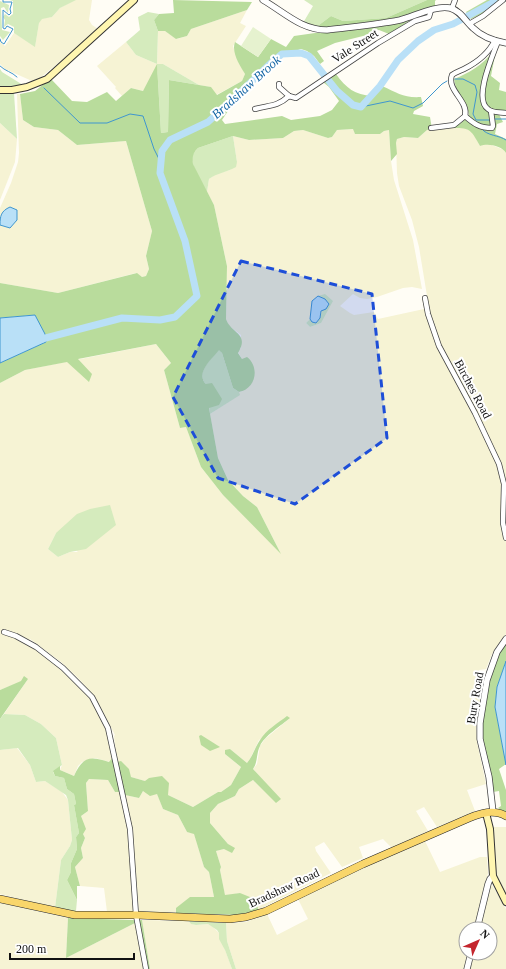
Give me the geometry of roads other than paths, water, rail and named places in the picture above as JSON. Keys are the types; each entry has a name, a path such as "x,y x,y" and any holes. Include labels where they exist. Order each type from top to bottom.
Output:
{"main road":[{"path":"0,90 27,88 47,79 134,0"},
{"path":"506,816 500,812 489,812 493,876 506,902"},
{"name":"Bradshaw Road","path":"0,899 67,914 230,919 252,916 266,911 363,864 469,818 489,812"}],"street":[{"path":"263,0 298,23 311,29 319,30 398,20 444,7 452,8 461,14 479,33 506,44"},
{"path":"452,8 455,0"},
{"path":"468,22 483,16 504,0"},
{"name":"Vale Street","path":"289,96 296,98 383,40 415,21 429,17 431,10"},
{"path":"496,41 483,87 483,105 491,111 506,113"},
{"path":"431,128 454,125 465,116 466,109 451,81 452,74 478,61 496,41"},
{"path":"255,109 274,106 289,96 279,87 279,84"},
{"path":"465,116 481,127 492,128 494,126 491,111"},
{"name":"Birches Road","path":"426,298 428,314 439,346 500,464 504,484 503,523 506,538"},
{"path":"4,632 16,636 36,647 63,668 92,697 108,728 130,829 136,915 146,969"},
{"name":"Bury Road","path":"489,812 489,777 480,739 480,723 487,680 498,652 506,639"},
{"path":"479,921 488,884 493,876"}],"water":[{"path":"10,207 17,210 17,220 10,228 0,225 0,219 5,210"},
{"path":"318,296 325,299 329,304 326,309 321,311 320,318 316,323 312,322 310,319 312,301"},
{"path":"35,315 45,334 46,342 0,363 0,318"},
{"path":"506,661 506,765 495,707 497,687"}],"waterway":[{"path":"0,39 4,44 13,29 7,26 5,29 3,28 3,10 9,15 11,13 10,9 12,2 3,2 3,0"},
{"name":"Bradshaw Brook","path":"38,340 122,318 160,320 175,317 197,296 185,241 160,173 162,151 170,140 208,122 282,54 301,53 309,56 337,91 353,105 361,107 380,86 398,60 418,41 434,30 453,24 492,3 494,0"},
{"path":"0,66 17,77"},
{"path":"455,79 463,79 475,85 477,92 473,114 476,120 489,120"},
{"path":"361,107 390,101 413,108 423,103 447,81"},
{"path":"44,88 80,123 107,123 130,114 143,116 154,149 161,163"},
{"path":"495,119 506,119"},
{"path":"482,129 487,133 506,140"}]}
